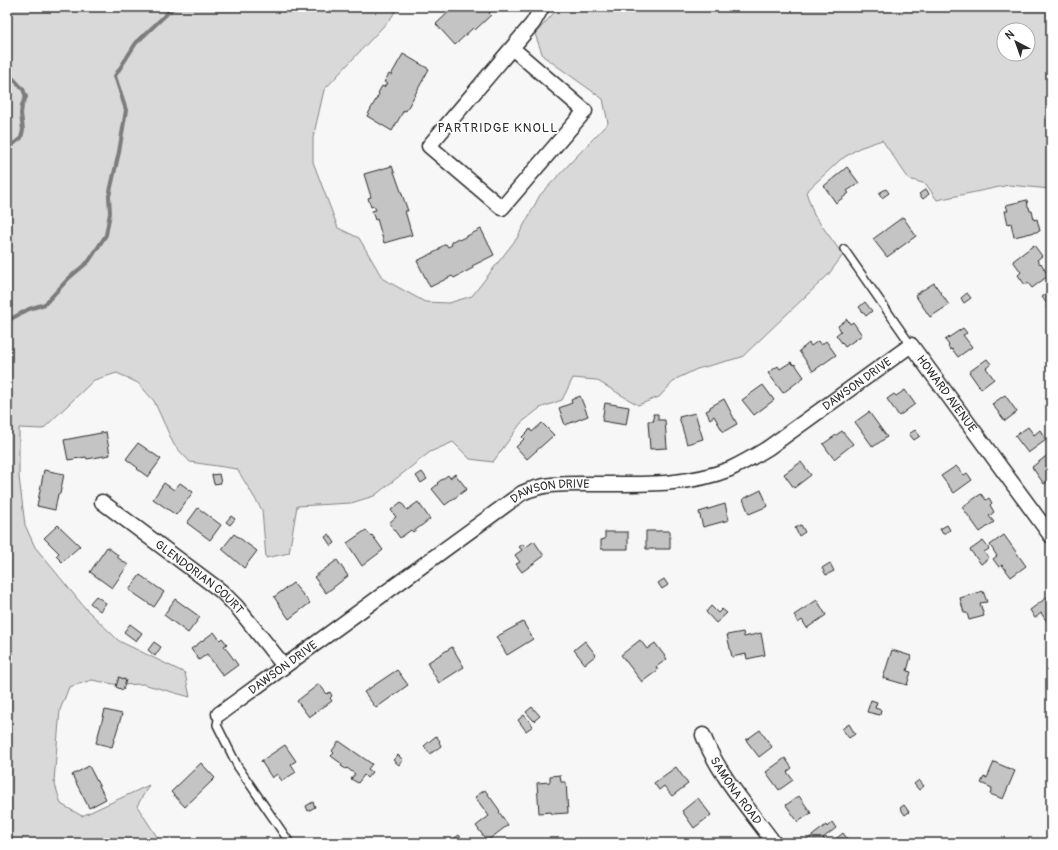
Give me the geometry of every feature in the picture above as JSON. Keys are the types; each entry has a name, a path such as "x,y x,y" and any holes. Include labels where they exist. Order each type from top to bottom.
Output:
{"street":[{"path":"512,48 585,111 502,208 429,146 533,23 542,7"},
{"name":"HOWARD AVENUE","path":"911,345 1051,536"},
{"name":"DAWSON DRIVE","path":"219,714 522,493 534,488 553,484 676,482 702,477 730,469 768,448 911,345"},
{"name":"GLENDORIAN COURT","path":"102,502 221,591 238,607 284,666"},
{"name":"SAMONA ROAD","path":"703,735 710,753 719,768 774,843"}],"lane":[{"name":"HOWARD AVENUE","path":"844,249 911,345"},
{"path":"219,714 217,725 238,767 290,843"}],"shaded area":[{"path":"7,7 398,7 391,18 324,90 313,138 313,162 338,228 359,238 383,279 425,302 449,303 472,296 517,238 540,195 608,123 603,99 543,56 535,34 559,7 1051,7 1051,191 1050,189 1009,185 937,200 926,184 909,179 882,140 859,148 840,160 806,192 814,215 843,255 828,275 742,357 697,369 676,379 659,397 638,405 596,380 573,378 562,400 540,408 521,423 493,462 470,459 453,442 430,452 374,496 351,503 297,506 289,553 266,558 262,510 237,469 190,462 174,445 154,401 138,383 117,373 94,380 43,429 19,428 19,477 25,525 35,547 85,608 119,641 185,673 190,697 143,684 119,685 92,680 69,687 60,710 54,781 61,804 82,816 149,785 137,806 161,843 7,843"}],"building":[{"path":"453,7 496,7 489,13 491,15 475,30 473,28 455,45 436,24"},
{"path":"403,54 429,69 406,111 404,110 392,131 367,116 382,86 384,87 387,83 384,82 389,74 391,75"},
{"path":"392,166 408,211 405,211 412,235 384,243 377,219 375,220 372,211 376,210 374,206 371,207 368,198 371,197 364,174"},
{"path":"847,167 859,183 847,191 849,193 836,203 824,186"},
{"path":"886,189 889,193 882,198 879,193"},
{"path":"926,189 929,194 923,199 919,194"},
{"path":"1027,200 1028,207 1030,211 1032,211 1034,220 1037,219 1040,231 1014,237 1011,223 1008,224 1005,211 1008,211 1006,205"},
{"path":"903,217 916,236 887,257 873,239"},
{"path":"481,229 494,255 472,266 473,268 454,278 452,276 430,287 417,261 439,250 439,248 446,244 448,247 452,245 451,242 458,238 459,240"},
{"path":"1034,245 1042,256 1037,260 1040,264 1041,263 1048,276 1032,288 1028,283 1025,285 1018,275 1021,272 1013,261"},
{"path":"934,283 949,305 930,317 915,295"},
{"path":"1051,290 1051,314 1046,307 1048,305 1042,297"},
{"path":"967,293 971,298 964,303 961,298"},
{"path":"865,302 872,311 866,316 859,307"},
{"path":"847,319 850,324 853,322 862,335 845,347 836,335 841,331 838,326"},
{"path":"963,328 967,333 963,335 972,347 958,357 952,349 951,350 945,340"},
{"path":"818,341 821,345 826,341 836,355 813,371 799,351 809,343 811,346"},
{"path":"987,359 991,364 986,368 994,379 981,389 969,372"},
{"path":"791,362 794,365 795,364 804,377 783,393 768,373 778,366 780,369"},
{"path":"763,385 774,400 754,415 742,400"},
{"path":"905,390 915,404 899,416 887,399 894,394 896,396"},
{"path":"1005,395 1017,412 1005,421 992,404"},
{"path":"580,396 588,416 565,425 559,408 572,403 571,400"},
{"path":"724,399 737,424 723,432 714,416 710,419 706,411"},
{"path":"605,403 629,407 626,425 602,421"},
{"path":"869,412 887,437 873,447 855,422"},
{"path":"695,413 703,439 687,444 679,417"},
{"path":"653,414 658,414 658,420 665,420 667,448 650,449 648,421 654,421"},
{"path":"542,423 554,435 527,459 516,447 524,439 522,437 530,429 532,432"},
{"path":"1028,427 1034,435 1040,430 1046,440 1028,453 1015,436"},
{"path":"915,430 920,436 914,440 909,434"},
{"path":"842,431 853,444 834,459 823,444"},
{"path":"106,432 110,455 87,459 86,457 68,460 64,440"},
{"path":"138,443 161,459 148,477 126,459"},
{"path":"1049,454 1051,457 1051,479 1044,484 1032,467"},
{"path":"801,462 811,475 794,488 784,474"},
{"path":"956,466 964,475 967,473 972,480 954,493 941,476"},
{"path":"44,470 64,474 55,510 37,506"},
{"path":"422,472 427,479 421,483 416,476"},
{"path":"219,474 221,483 214,484 212,475"},
{"path":"455,474 467,489 445,505 432,489 438,484 437,483 448,475 450,478"},
{"path":"164,483 174,490 180,483 193,492 176,515 153,499"},
{"path":"761,490 768,506 749,514 743,499"},
{"path":"981,494 986,500 989,498 992,503 990,505 994,512 989,516 994,522 980,532 962,507"},
{"path":"401,502 407,510 418,502 430,519 413,532 411,530 400,538 389,523 396,517 391,510"},
{"path":"725,504 729,520 703,527 699,512"},
{"path":"198,508 221,525 210,540 187,523"},
{"path":"231,516 235,519 230,525 226,522"},
{"path":"58,525 80,546 62,562 56,556 59,553 44,538"},
{"path":"801,525 805,532 799,536 795,528"},
{"path":"947,525 950,530 943,534 940,529"},
{"path":"366,530 371,536 372,535 383,550 362,566 347,543"},
{"path":"646,531 670,531 670,549 646,549"},
{"path":"605,532 628,532 628,549 601,549 601,540 605,539"},
{"path":"234,534 257,551 244,568 222,549"},
{"path":"329,534 335,543 331,546 325,537"},
{"path":"1004,535 1026,566 1011,577 1002,565 999,567 993,559 997,556 990,545"},
{"path":"534,541 544,556 522,572 516,564 520,562 515,555 522,550 519,547 523,544 526,547"},
{"path":"983,541 989,549 984,552 989,558 981,564 970,550"},
{"path":"107,547 128,565 112,588 90,572"},
{"path":"337,560 348,576 326,593 314,577"},
{"path":"830,563 834,571 826,575 822,568"},
{"path":"140,575 164,592 154,607 129,590"},
{"path":"664,579 668,585 662,589 658,583"},
{"path":"293,583 310,603 289,619 274,597"},
{"path":"983,591 987,602 980,603 984,616 969,620 967,613 964,613 960,598"},
{"path":"1050,595 1051,627 1041,613 1035,618 1030,610"},
{"path":"96,596 106,603 100,611 90,603"},
{"path":"175,599 200,617 188,633 164,615"},
{"path":"817,600 826,615 807,628 802,620 798,623 794,615"},
{"path":"711,606 718,613 722,609 727,613 716,623 706,612"},
{"path":"523,622 533,639 507,655 496,637"},
{"path":"130,624 142,633 136,641 124,632"},
{"path":"214,632 220,640 222,638 227,644 224,646 238,665 223,676 207,654 199,660 191,649"},
{"path":"743,632 744,637 761,633 765,655 747,659 746,654 732,657 727,635"},
{"path":"640,640 647,649 655,643 667,659 656,667 658,670 642,682 621,655"},
{"path":"585,641 596,655 585,664 574,650"},
{"path":"154,642 161,647 155,656 148,650"},
{"path":"452,647 464,667 439,683 427,663"},
{"path":"892,650 911,656 907,671 911,672 907,685 883,678"},
{"path":"397,670 408,685 376,708 364,692"},
{"path":"119,677 126,680 123,690 116,687"},
{"path":"319,684 327,694 330,692 332,696 330,698 332,701 309,717 297,701"},
{"path":"871,700 877,702 875,708 881,710 880,715 867,712"},
{"path":"532,707 540,716 534,721 526,712"},
{"path":"105,710 122,714 112,747 96,743"},
{"path":"524,715 533,726 526,731 518,720"},
{"path":"849,724 855,734 849,738 842,729"},
{"path":"760,730 772,747 759,757 746,740"},
{"path":"436,736 440,741 441,746 430,754 424,746"},
{"path":"339,741 372,764 368,769 372,772 367,778 364,775 358,783 351,779 355,774 347,768 346,769 341,766 342,764 331,756 334,753 332,751"},
{"path":"285,745 296,761 291,764 296,772 282,781 277,774 272,778 261,761"},
{"path":"398,755 403,760 399,765 393,760"},
{"path":"785,758 792,768 787,772 793,780 779,790 766,772"},
{"path":"994,762 1015,771 1003,799 990,794 992,788 981,783 984,777 987,778"},
{"path":"201,763 215,778 185,807 171,792"},
{"path":"89,766 106,799 89,808 72,775"},
{"path":"676,767 688,784 672,796 664,786 659,790 654,783"},
{"path":"560,775 561,782 566,782 568,813 539,813 537,783 550,782 550,776"},
{"path":"919,780 924,786 919,790 914,784"},
{"path":"485,790 508,825 487,841 476,826 489,816 475,797"},
{"path":"799,796 811,813 798,822 786,805"},
{"path":"698,798 711,815 694,828 682,811"},
{"path":"313,802 315,807 308,811 306,806"},
{"path":"904,805 909,812 905,815 900,808"},
{"path":"832,822 836,828 823,838 827,843 803,843 826,825 827,827"},
{"path":"843,833 848,840 844,843 832,842"},
{"path":"459,835 465,843 448,843"}],"waterway":[{"path":"7,321 29,309 45,304 69,278 89,261 106,235 110,213 109,196 119,152 126,110 115,76 136,43 174,7"},
{"path":"7,72 23,89 26,97 22,105 21,114 23,130 21,138 7,149"}],"district":[{"name":"PARTRIDGE KNOLL","path":"498,128"}]}
